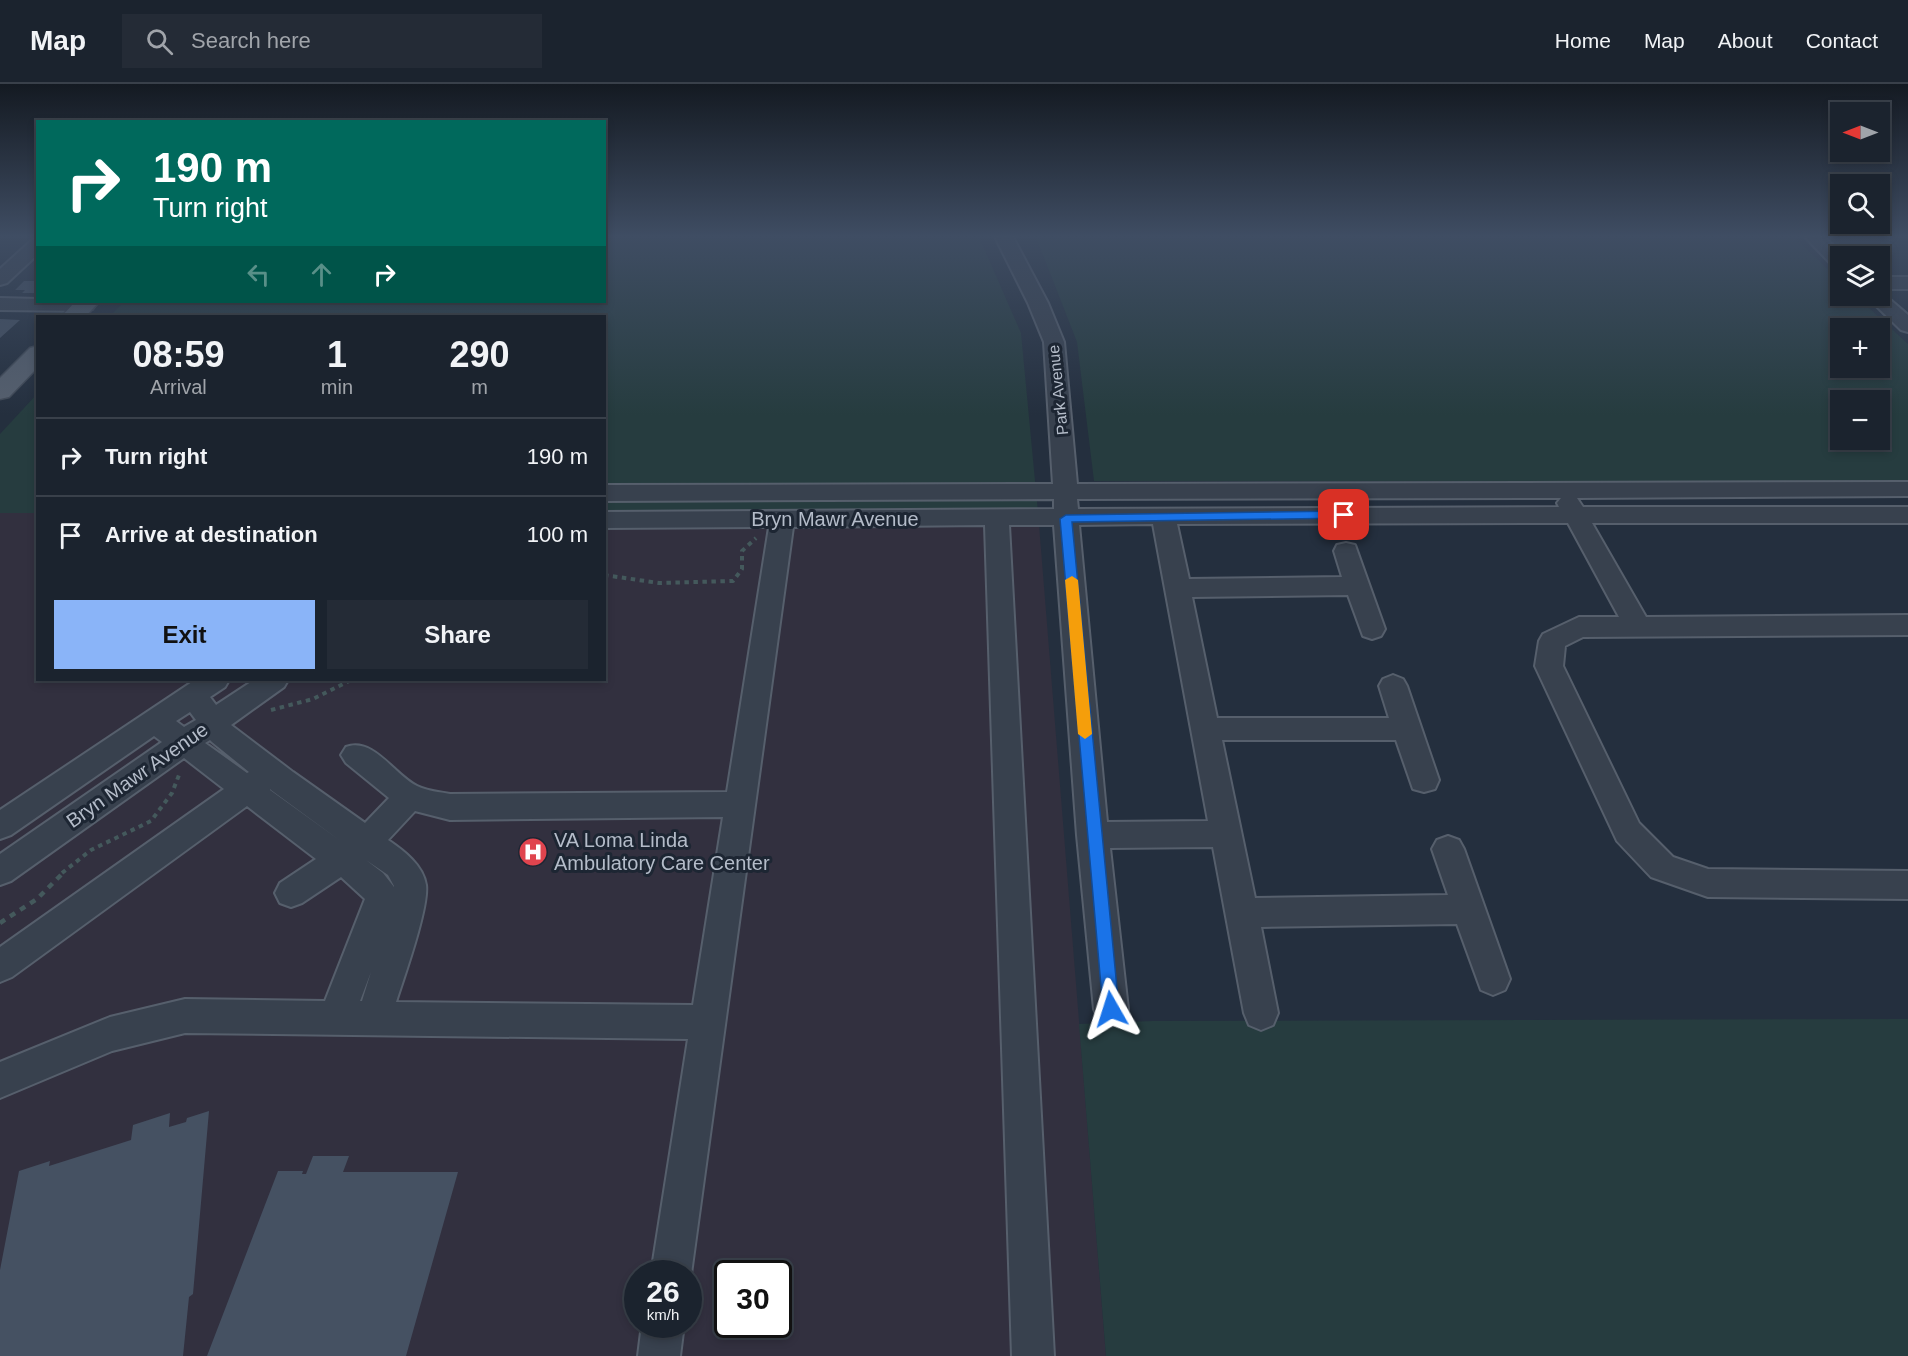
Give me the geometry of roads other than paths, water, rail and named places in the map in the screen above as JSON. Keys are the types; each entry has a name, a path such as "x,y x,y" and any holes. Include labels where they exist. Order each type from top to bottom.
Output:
{"main road":[{"path":"0,392 36,355"}],"street":[{"name":"Park Avenue","path":"1035,296 1054,342 1093,835 1111,1009"},
{"path":"0,304 82,308"},
{"path":"1887,306 1908,326"},
{"path":"1066,505 1562,491 1908,489"},
{"path":"1562,491 1638,627"},
{"name":"Bryn Mawr Avenue","path":"606,493 1066,505"},
{"path":"1066,505 1164,518 1344,515 1908,515"},
{"name":"Bryn Mawr Avenue","path":"606,520 773,526 997,519 1066,505"},
{"path":"1164,518 1261,1013"},
{"path":"997,519 1033,1356"},
{"path":"673,1260 740,804 773,526"},
{"path":"1346,551 1372,629"},
{"path":"1178,588 1358,586"},
{"path":"1908,625 1579,627 1552,641 1549,666 1628,832 1662,867 1708,883 1908,885"},
{"name":"Bryn Mawr Avenue","path":"0,872 182,757 213,722 273,681"},
{"path":"1393,686 1424,780"},
{"path":"204,687 213,722 259,781 354,851 399,865 410,885 406,914 374,1018"},
{"name":"Bryn Mawr Avenue","path":"0,826 204,687"},
{"path":"153,720 182,757 259,781"},
{"path":"1206,729 1407,729"},
{"path":"356,755 409,797 450,807 740,804"},
{"path":"0,966 259,781"},
{"path":"291,893 354,851 409,797"},
{"path":"1093,835 1227,834"},
{"path":"1448,849 1493,979"},
{"path":"336,1018 378,914 382,896 354,851"},
{"path":"1242,913 1469,909"},
{"path":"0,1080 110,1034 185,1016 708,1022"},
{"path":"659,1356 661,1338"}],"place":[{"name":"VA Loma Linda Ambulatory Care Center","path":"533,852"}]}
